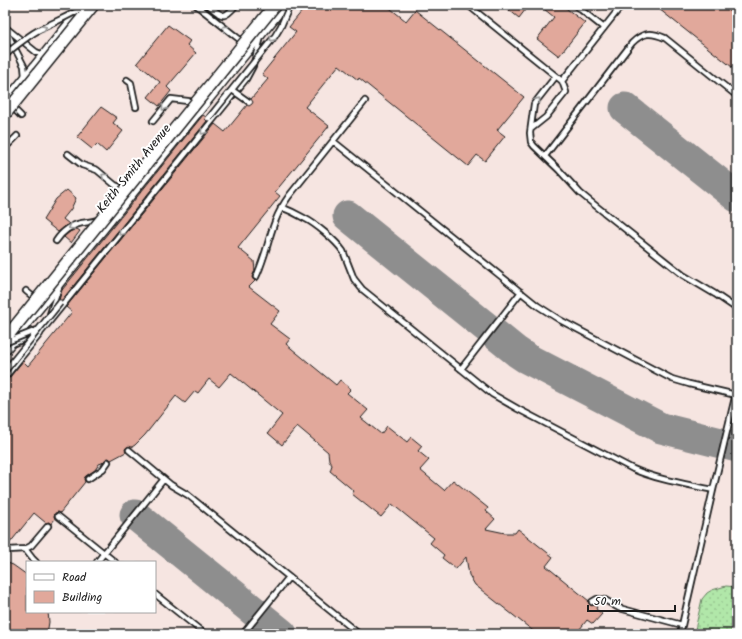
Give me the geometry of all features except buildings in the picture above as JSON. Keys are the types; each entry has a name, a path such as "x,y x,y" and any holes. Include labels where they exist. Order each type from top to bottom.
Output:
{"street":[{"path":"9,99 86,5"},
{"path":"5,114 93,5"},
{"name":"Keith Smith Avenue","path":"5,344 108,212 275,5"},
{"name":"Keith Smith Avenue","path":"5,344 60,280 282,5"}],"lane":[{"path":"5,56 30,36 68,17 86,5"},
{"path":"196,5 239,39 249,40 261,31"},
{"path":"208,5 219,14 224,15 229,13 236,5"},
{"path":"209,118 275,36 290,5"},
{"path":"468,5 562,81 566,92 546,117 531,129"},
{"path":"575,5 604,28"},
{"path":"562,81 622,5"},
{"path":"5,28 39,54 44,54 49,51"},
{"path":"5,28 24,66 26,73 22,85"},
{"path":"5,371 48,324 246,79 253,66 261,31"},
{"path":"544,156 632,43 644,35 651,34 665,38 737,96"},
{"path":"556,76 534,104 530,138 534,146 580,193 591,202 683,275 737,309"},
{"path":"127,80 131,83 136,107"},
{"path":"232,90 249,102"},
{"path":"9,99 11,106 21,116"},
{"path":"153,121 171,99 204,102"},
{"path":"256,277 274,222 281,207 365,101"},
{"path":"5,146 17,136"},
{"path":"332,141 538,306 560,320 672,378 689,384 736,395"},
{"path":"68,154 82,165 97,170 115,185 129,188 138,183"},
{"path":"281,207 306,218 340,247 354,279 362,289 492,394 633,469 655,477 713,490"},
{"path":"56,241 60,234 75,225 96,221 108,212"},
{"path":"48,324 60,280"},
{"path":"26,291 41,303"},
{"path":"461,369 521,292"},
{"path":"5,377 60,303"},
{"path":"5,344 40,331"},
{"path":"680,634 737,390"},
{"path":"129,450 171,485 188,495 359,634"},
{"path":"88,479 102,469 108,462"},
{"path":"99,561 164,479"},
{"path":"58,516 114,561"},
{"path":"9,550 25,549 36,541 48,526"},
{"path":"25,549 35,561"},
{"path":"243,634 289,577"},
{"path":"156,595 205,634"},
{"path":"592,602 597,599 606,600 619,608 682,625"}],"shaded area":[{"path":"5,5 737,5 737,634 5,634"}],"green space":[{"path":"726,586 737,587 737,634 694,634 702,599 712,590"}],"taxiway":[{"path":"625,108 737,197"},
{"path":"348,216 526,358 661,428 737,447"},
{"path":"135,515 282,634"}]}
